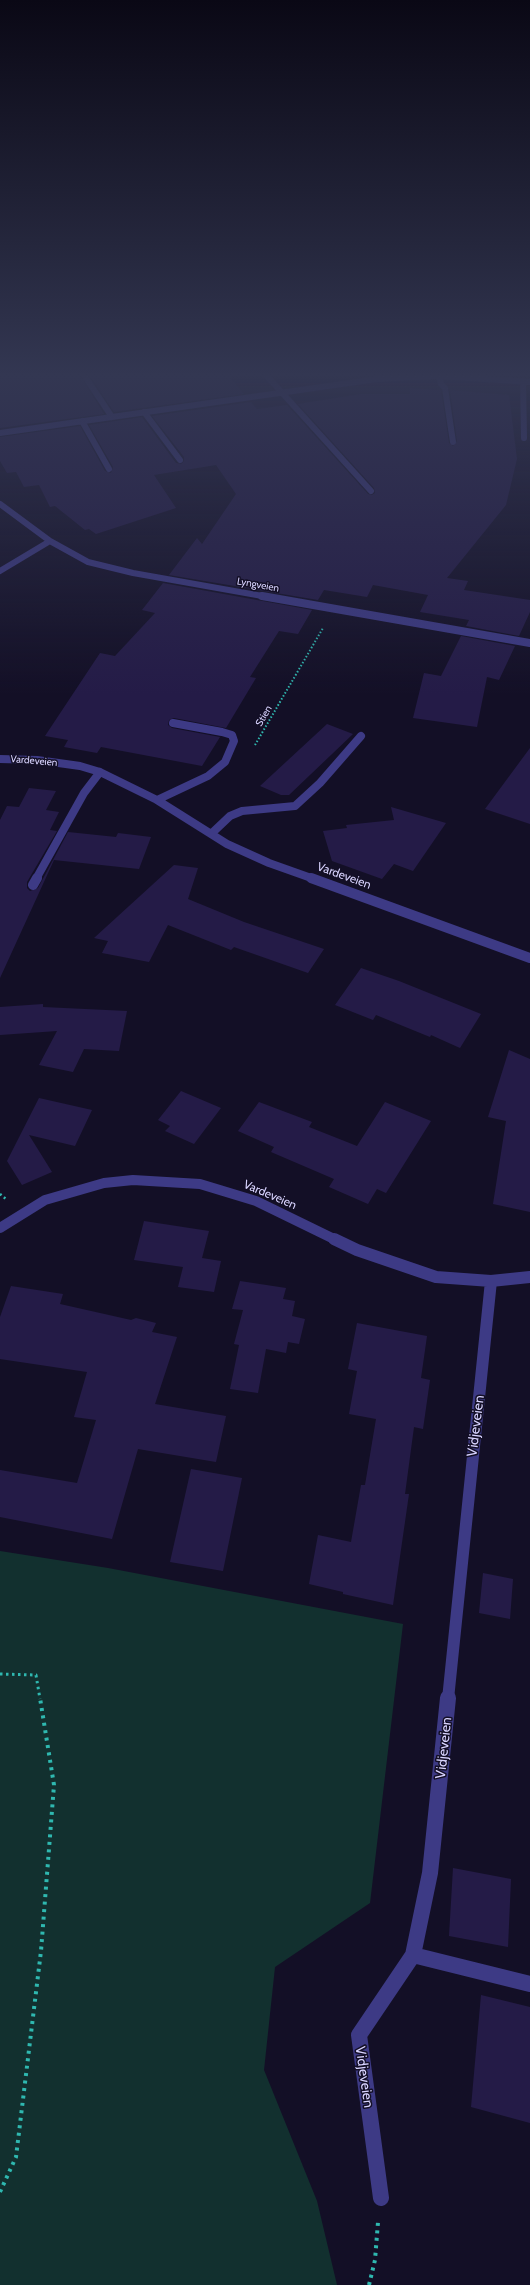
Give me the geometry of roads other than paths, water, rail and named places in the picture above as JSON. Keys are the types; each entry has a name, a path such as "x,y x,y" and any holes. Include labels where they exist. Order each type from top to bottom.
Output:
{"street":[{"path":"363,482 371,491"},
{"name":"Lyngveien","path":"0,504 50,541 74,556 88,562 133,573 530,643"},
{"path":"0,571 50,541"},
{"path":"157,800 208,776 224,762 234,741 232,735 222,732 173,723"},
{"path":"211,834 230,816 242,811 289,808 296,806 320,783 361,736"},
{"name":"Vardeveien","path":"0,759 37,760 80,766 100,772 157,800 211,834 269,863 530,958"},
{"path":"33,885 84,793 100,772"},
{"name":"Vardeveien","path":"0,1228 45,1200 104,1183 133,1180 200,1184 256,1201 357,1250 436,1277 491,1281 530,1277"},
{"name":"Vidjeveien","path":"381,2198 359,2035 413,1955 430,1873 491,1281"},
{"path":"413,1955 530,1984"}]}
